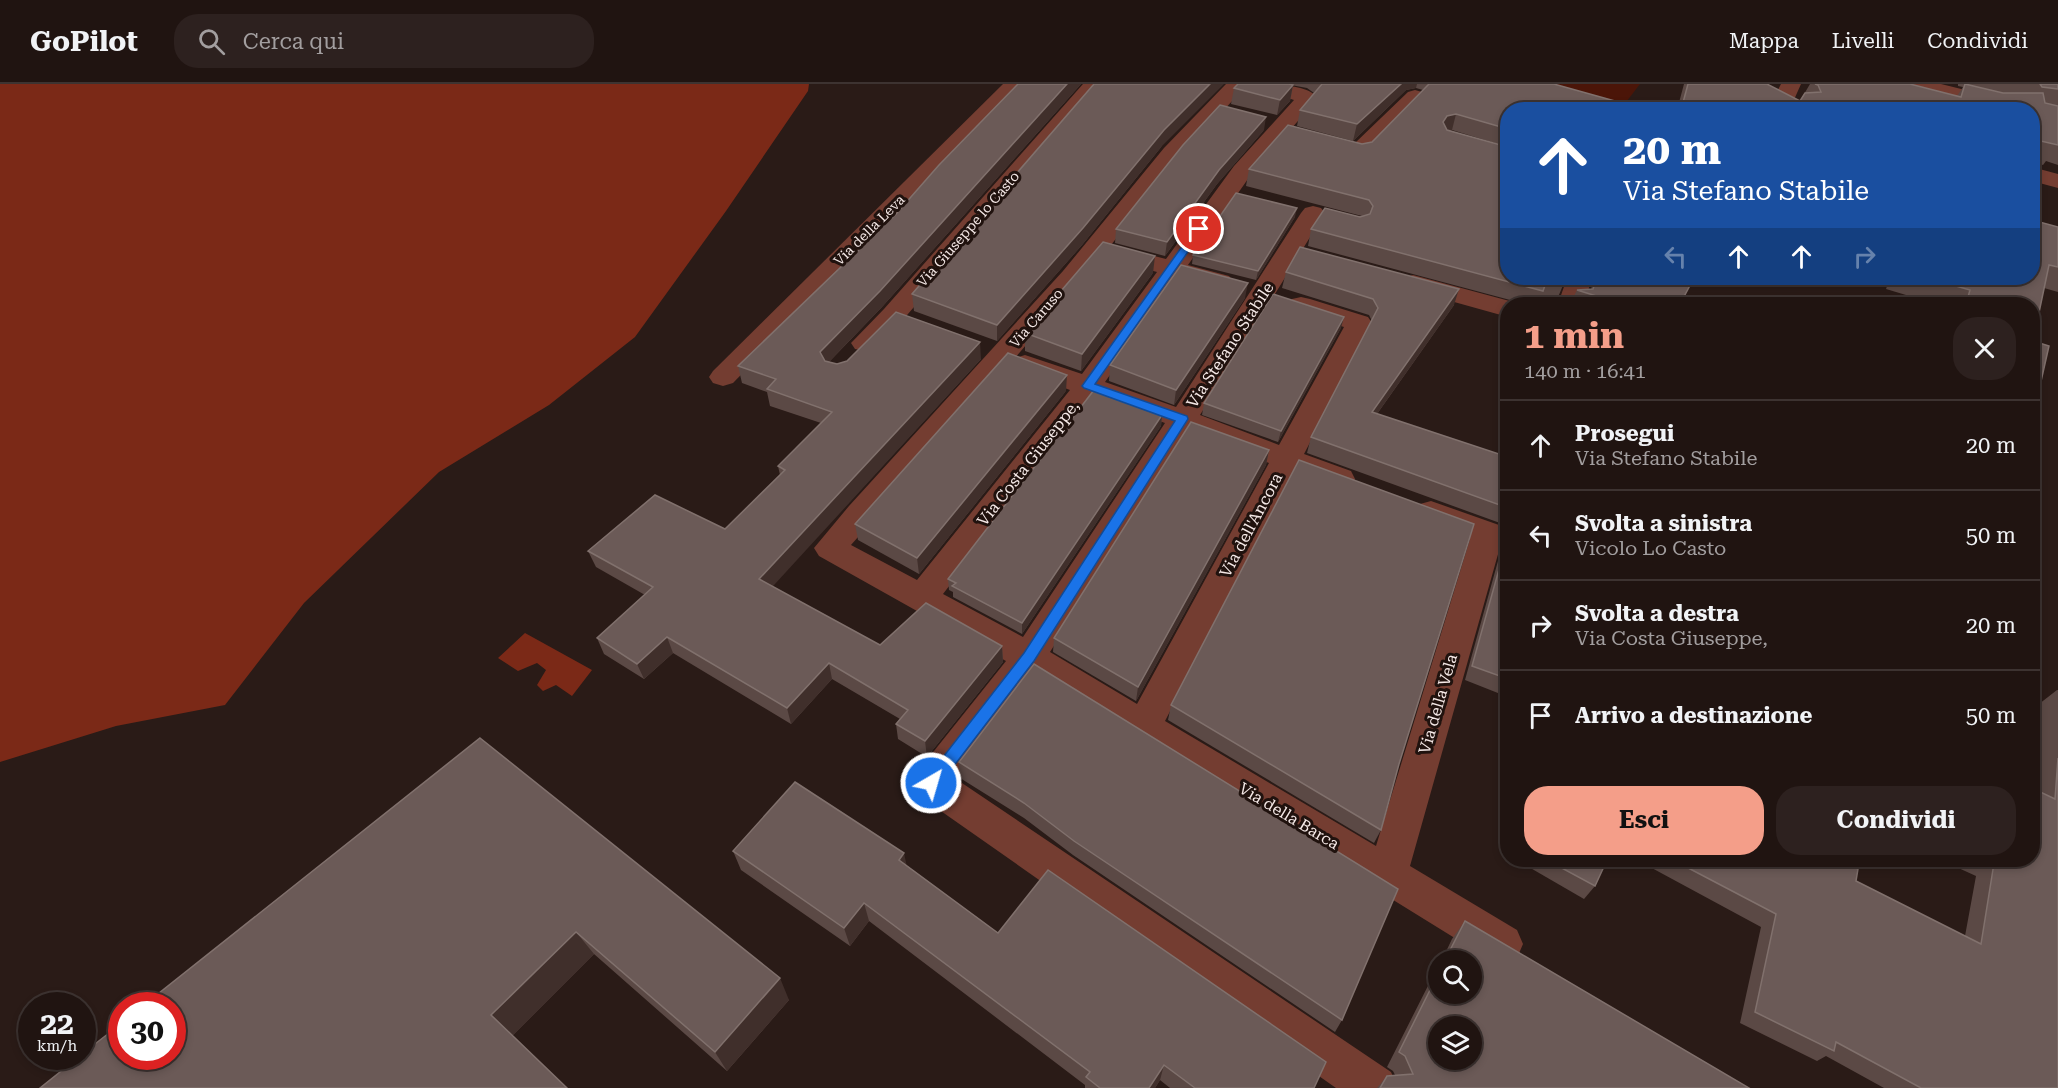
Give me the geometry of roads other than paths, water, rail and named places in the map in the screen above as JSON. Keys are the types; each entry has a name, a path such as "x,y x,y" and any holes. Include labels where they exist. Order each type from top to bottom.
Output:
{"street":[{"name":"Via della Leva","path":"723,377 1015,84"},
{"name":"Via Giuseppe lo Casto","path":"846,362 904,319 1094,84"},
{"name":"Via Caruso","path":"830,548 879,490 1004,356 1096,248 1194,126 1222,111 1237,84"},
{"name":"Via Costa Giuseppe,","path":"922,598 1088,386 1172,268 1238,193 1242,171 1275,125 1308,98 1264,84"},
{"path":"1789,102 1791,84"},
{"path":"1916,84 1987,102"},
{"path":"1275,125 1359,151 1415,96"},
{"path":"2040,176 2058,181"},
{"name":"Via Stefano Stabile","path":"1313,213 1301,254 1264,293 1029,657 931,783 1375,1088"},
{"path":"1096,248 1264,293"},
{"path":"1393,278 1500,307"},
{"name":"Via dell'Ancora","path":"1143,728 1359,323 1264,293"},
{"path":"970,344 1182,419 1365,488"},
{"name":"Via della Vela","path":"1387,876 1488,533 1409,504"},
{"name":"Via della Barca","path":"830,548 1029,657 1387,876 1535,963"}]}
